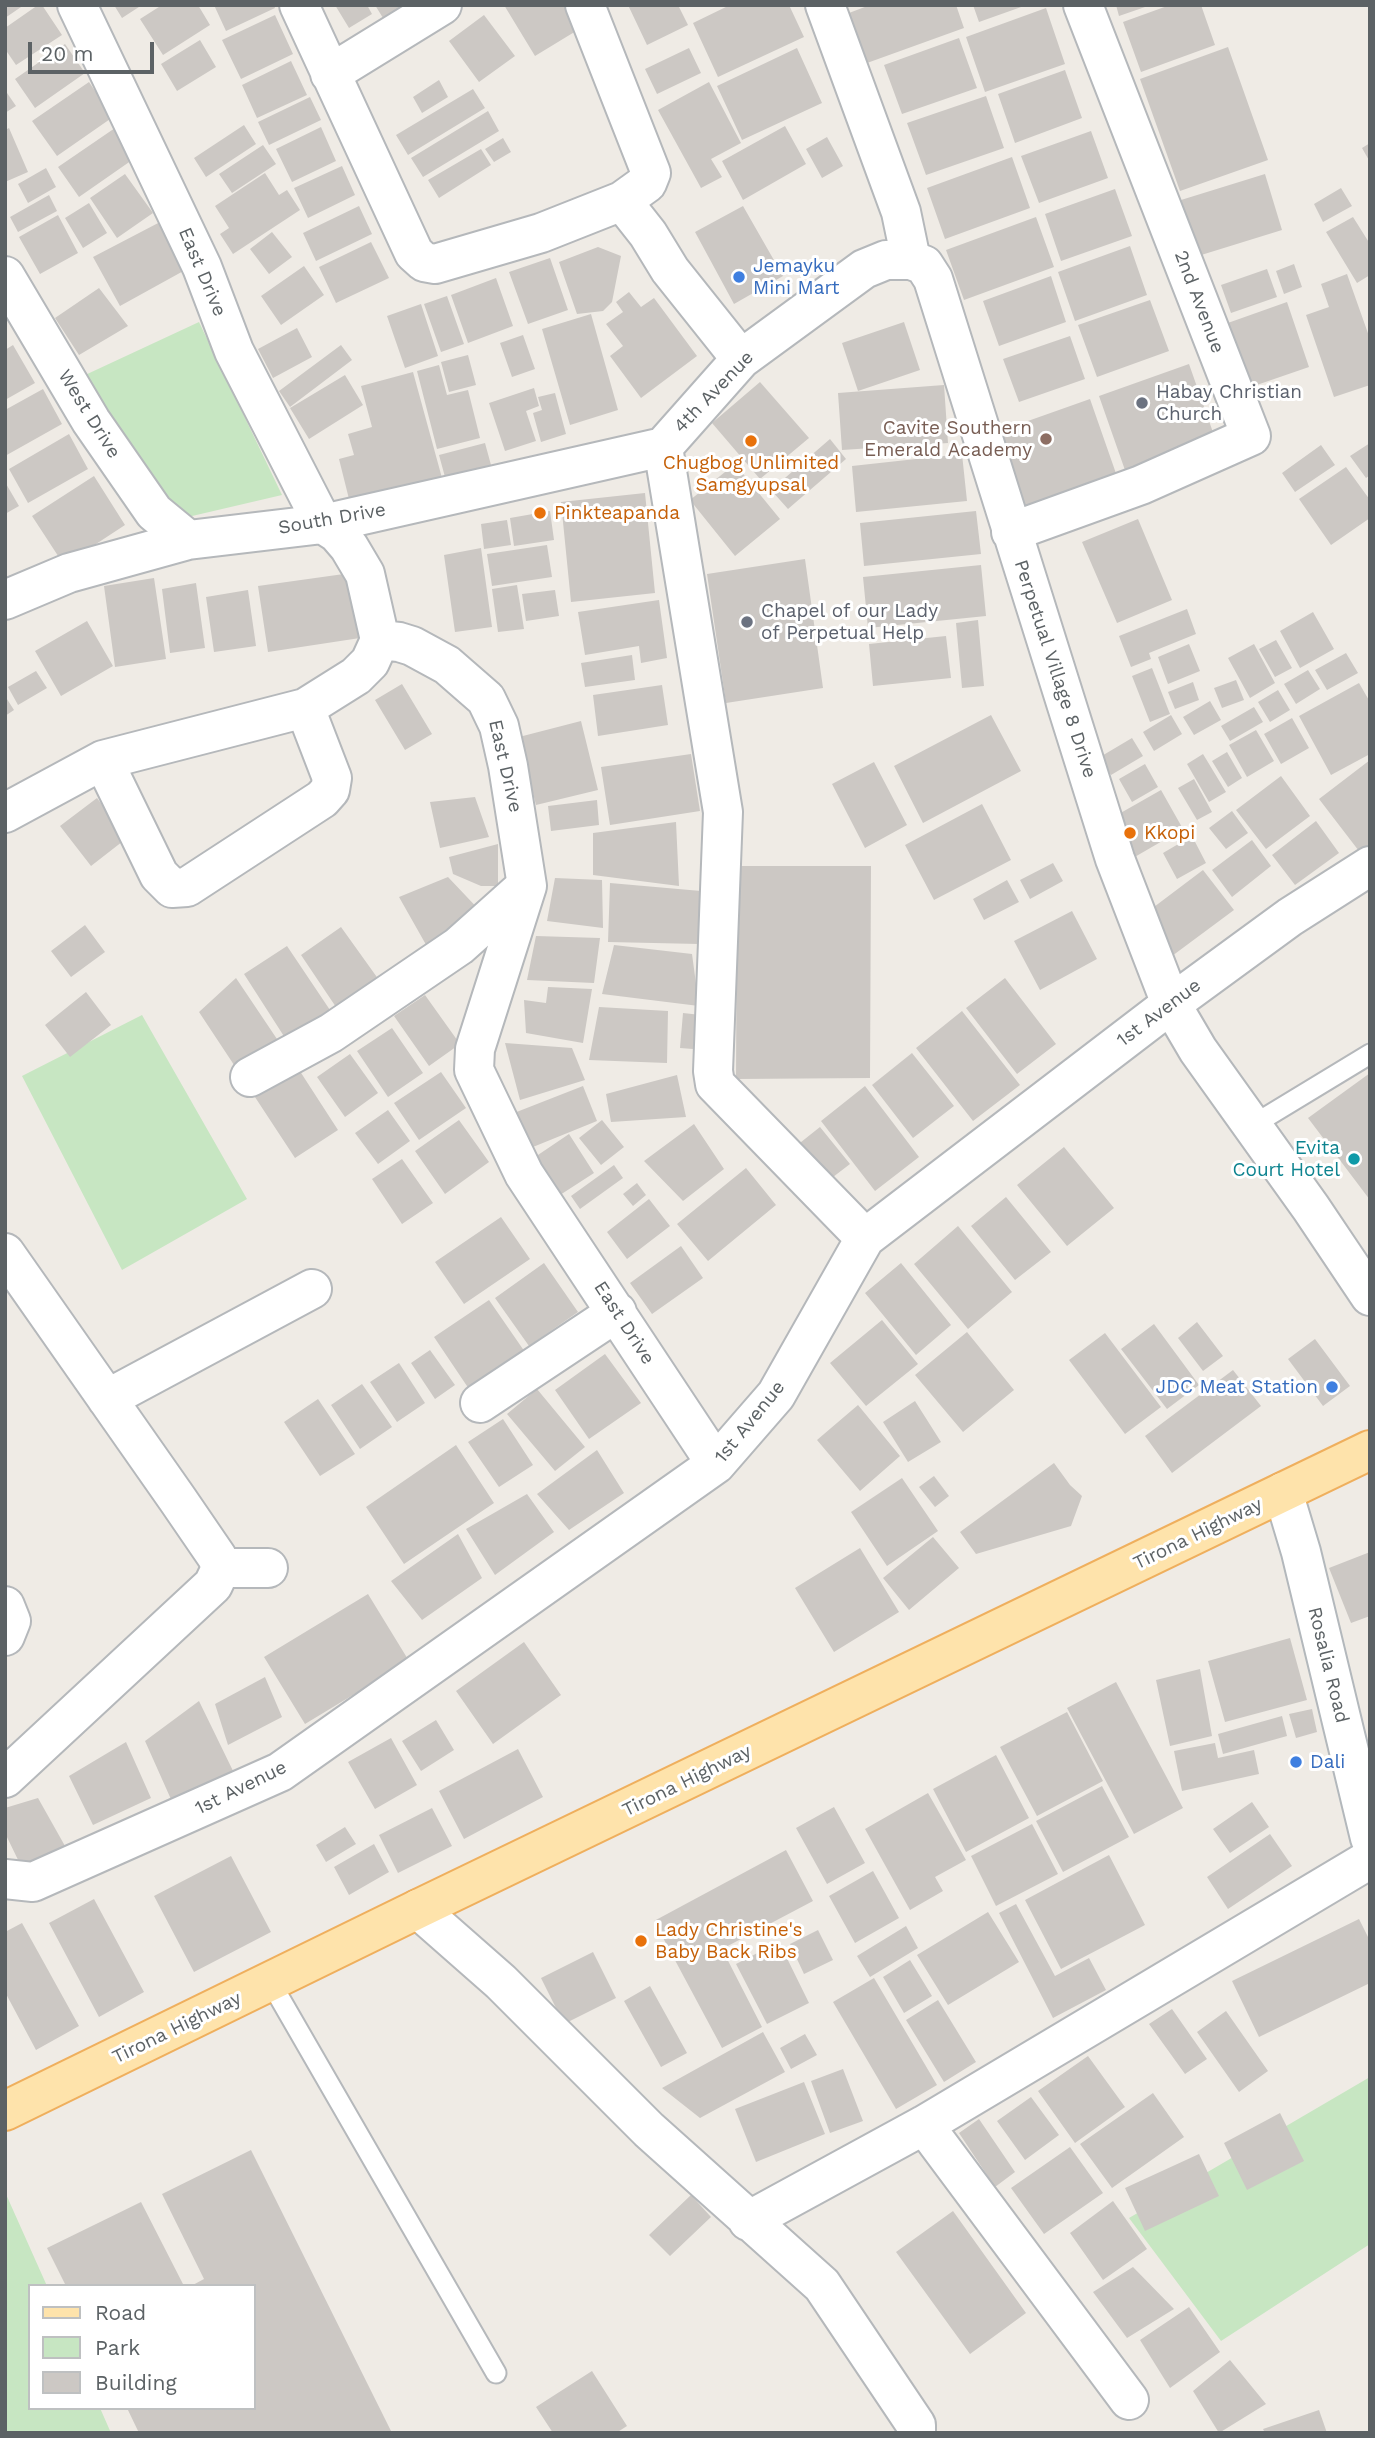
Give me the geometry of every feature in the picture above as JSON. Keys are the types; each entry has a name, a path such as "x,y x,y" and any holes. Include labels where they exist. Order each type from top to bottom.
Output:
{"main road":[{"name":"Tirona Highway","path":"5,2111 1370,1450"}],"street":[{"name":"East Drive","path":"77,5 202,267 234,351 323,524 337,533 349,547 365,574 380,640 412,646 447,665 486,699 499,726 527,886 475,1049 474,1070 524,1174 716,1464"},
{"path":"299,5 414,253 424,262 435,264 541,233 622,201 647,183 651,173 585,5"},
{"path":"330,74 442,5"},
{"path":"825,5 901,212 911,260"},
{"name":"2nd Avenue","path":"1011,532 1141,485 1251,436 1083,5"},
{"path":"622,201 648,234 670,270 741,359"},
{"name":"4th Avenue","path":"663,447 741,359 864,269 886,260 911,260"},
{"name":"Perpetual Village 8 Drive","path":"911,260 924,265 933,279 1115,859 1171,1004 1198,1050 1370,1296"},
{"name":"West Drive","path":"5,276 91,422 154,512 188,540"},
{"name":"South Drive","path":"5,600 69,573 188,540 323,524 663,447"},
{"path":"663,447 723,812 715,1084 865,1238"},
{"path":"5,813 103,760 304,708 356,676 370,662 380,640"},
{"path":"103,760 159,875 172,888 187,887 322,799 330,790 332,778 304,708"},
{"name":"1st Avenue","path":"5,1879 33,1882 280,1772 716,1464 776,1395 865,1238 1171,1004 1290,917 1370,866"},
{"path":"250,1077 331,1033 458,946 527,886"},
{"path":"5,1252 217,1557 221,1568 213,1585 5,1778"},
{"path":"107,1399 313,1289"},
{"path":"480,1403 617,1312"},
{"name":"Rosalia Road","path":"1283,1492 1301,1552 1370,1838"},
{"path":"221,1568 268,1568"},
{"path":"5,1606 11,1621 5,1636"},
{"path":"748,2221 924,2125 1370,1859"},
{"path":"418,1909 501,1982 649,2130 822,2285 916,2425 916,2433"},
{"path":"924,2125 1129,2400"}],"lane":[{"path":"1253,1125 1370,1054"},
{"path":"271,1983 496,2373"}],"green space":[{"path":"199,322 282,495 175,520 83,376"},
{"path":"142,1015 247,1199 122,1270 22,1076"},
{"path":"1370,2077 1370,2244 1221,2341 1129,2218"},
{"path":"5,2192 46,2284 28,2284 28,2410 101,2410 111,2433 5,2433"}],"building":[{"path":"5,5 24,5 5,18"},
{"path":"38,5 42,5 62,35 16,65 5,49 5,28"},
{"path":"114,5 142,5 122,18"},
{"path":"162,5 198,5 210,25 163,55 140,19"},
{"path":"214,5 274,5 275,8 226,31"},
{"path":"335,5 367,5 372,14 349,28"},
{"path":"375,5 403,5 383,18"},
{"path":"504,5 567,5 581,28 535,56"},
{"path":"628,5 678,5 688,25 647,45"},
{"path":"730,5 789,5 804,37 718,77 693,23"},
{"path":"870,5 956,5 964,28 867,63 849,13"},
{"path":"973,5 1024,5 1024,6 979,22"},
{"path":"1116,5 1148,5 1148,6 1119,16"},
{"path":"1170,5 1201,5 1215,45 1141,72 1123,22"},
{"path":"1046,8 1065,64 985,92 966,37"},
{"path":"275,15 293,54 241,79 222,40"},
{"path":"484,15 515,56 479,82 449,41"},
{"path":"959,38 977,88 902,114 884,65"},
{"path":"200,40 216,67 177,91 161,64"},
{"path":"65,44 85,73 35,108 15,79"},
{"path":"1228,47 1268,160 1180,191 1140,79"},
{"path":"689,48 701,73 657,94 645,69"},
{"path":"797,48 822,103 742,140 717,86"},
{"path":"291,61 307,95 257,118 242,85"},
{"path":"1065,70 1082,118 1015,143 998,94"},
{"path":"439,80 448,97 422,113 413,97"},
{"path":"89,82 113,117 57,156 32,121"},
{"path":"709,82 741,143 711,159 722,177 701,188 658,110"},
{"path":"473,89 485,108 408,155 396,135"},
{"path":"5,90 16,106 5,113"},
{"path":"986,96 1004,148 926,175 907,123"},
{"path":"310,97 321,120 269,145 258,122"},
{"path":"488,111 499,131 423,177 411,158"},
{"path":"244,125 256,144 206,177 194,158"},
{"path":"785,126 806,164 743,200 722,161"},
{"path":"321,127 336,161 292,182 276,149"},
{"path":"9,128 28,172 5,182 5,130"},
{"path":"115,128 135,158 79,197 58,167"},
{"path":"1091,131 1108,178 1039,203 1021,156"},
{"path":"827,137 843,166 822,178 806,149"},
{"path":"503,138 511,152 494,162 485,149"},
{"path":"1370,143 1370,162 1362,148"},
{"path":"263,145 276,164 232,193 219,174"},
{"path":"481,149 491,165 439,198 428,180"},
{"path":"1012,157 1030,208 945,239 927,188"},
{"path":"342,166 355,195 308,218 294,188"},
{"path":"46,168 56,187 28,203 18,184"},
{"path":"265,173 279,195 287,190 300,210 233,254 220,234 229,228 215,206"},
{"path":"125,174 153,213 117,238 90,198"},
{"path":"1265,174 1282,230 1198,256 1181,200"},
{"path":"1341,188 1352,206 1323,222 1314,204"},
{"path":"1115,189 1132,236 1061,261 1045,214"},
{"path":"49,195 57,211 18,232 10,217"},
{"path":"89,203 107,233 83,248 65,218"},
{"path":"359,206 372,234 316,261 303,233"},
{"path":"743,206 783,276 734,304 695,232"},
{"path":"58,215 78,253 40,274 19,237"},
{"path":"1036,217 1054,267 964,300 946,250"},
{"path":"1353,217 1370,244 1370,275 1357,283 1326,232"},
{"path":"162,221 187,269 120,306 93,257"},
{"path":"272,232 292,257 269,274 250,249"},
{"path":"371,242 389,278 336,303 319,267"},
{"path":"1130,246 1147,295 1075,321 1058,272"},
{"path":"598,247 621,256 612,302 603,311 577,314 559,262"},
{"path":"550,258 568,310 528,324 509,272"},
{"path":"1294,264 1302,287 1284,294 1276,271"},
{"path":"304,266 324,295 281,325 261,296"},
{"path":"1267,269 1277,297 1231,313 1221,285"},
{"path":"1347,274 1370,339 1370,385 1334,397 1306,315 1329,307 1321,284"},
{"path":"1051,276 1066,322 999,346 983,301"},
{"path":"496,278 513,326 468,343 451,295"},
{"path":"99,288 128,326 79,355 55,318"},
{"path":"629,292 641,307 654,298 697,356 641,398 610,356 623,346 606,324 623,312 616,302"},
{"path":"447,296 464,344 441,352 424,304"},
{"path":"1150,300 1169,351 1097,377 1078,325"},
{"path":"1287,302 1309,367 1248,388 1225,324"},
{"path":"421,304 438,356 405,368 387,316"},
{"path":"591,314 618,410 570,425 542,329"},
{"path":"904,322 920,370 858,391 842,343"},
{"path":"297,328 312,357 273,378 258,349"},
{"path":"523,335 535,369 512,377 500,343"},
{"path":"1070,336 1085,379 1019,402 1003,359"},
{"path":"13,345 35,383 5,400 5,350"},
{"path":"341,345 352,360 290,407 279,391"},
{"path":"468,355 476,385 449,392 441,362"},
{"path":"1189,364 1216,441 1126,473 1099,396"},
{"path":"439,365 447,395 468,390 480,438 437,449 417,371"},
{"path":"413,372 442,478 350,503 339,459 354,455 348,434 372,427 361,386"},
{"path":"345,375 363,405 309,439 290,408"},
{"path":"760,382 809,438 760,479 712,423"},
{"path":"944,385 948,443 842,450 838,393"},
{"path":"534,388 539,406 526,411 536,441 505,451 489,403"},
{"path":"43,389 62,424 5,456 5,410"},
{"path":"555,393 566,434 541,442 533,413 542,410 538,397"},
{"path":"1090,399 1119,482 1023,517 994,433"},
{"path":"69,434 88,469 28,503 9,469"},
{"path":"830,439 846,459 788,509 771,490"},
{"path":"485,443 491,465 445,477 439,455"},
{"path":"1370,443 1370,475 1366,478 1350,456"},
{"path":"1321,445 1335,465 1295,492 1282,473"},
{"path":"962,454 967,501 856,512 852,466"},
{"path":"735,464 780,519 735,556 690,500"},
{"path":"1346,467 1370,500 1370,518 1331,545 1299,499"},
{"path":"94,476 125,525 64,565 32,516"},
{"path":"5,482 19,506 5,514"},
{"path":"645,493 655,593 571,602 561,502"},
{"path":"550,511 554,540 514,546 510,518"},
{"path":"976,511 981,554 864,566 860,523"},
{"path":"1138,519 1172,600 1117,623 1082,542"},
{"path":"507,520 511,545 484,549 481,524"},
{"path":"547,545 552,577 492,586 487,554"},
{"path":"481,548 492,627 455,632 444,555"},
{"path":"805,559 823,688 726,703 707,574"},
{"path":"981,565 986,616 868,628 863,577"},
{"path":"351,573 360,638 268,652 258,586"},
{"path":"154,578 166,659 115,667 104,586"},
{"path":"196,583 205,648 170,653 162,589"},
{"path":"517,585 524,629 498,632 492,589"},
{"path":"248,590 256,646 214,652 206,597"},
{"path":"555,590 559,616 526,621 522,594"},
{"path":"659,600 667,658 641,663 639,646 585,655 578,612"},
{"path":"1187,609 1196,634 1149,653 1151,659 1131,667 1119,636"},
{"path":"1313,612 1334,649 1300,668 1280,631"},
{"path":"978,620 984,686 962,688 956,623"},
{"path":"87,621 113,666 61,696 35,651"},
{"path":"946,636 951,678 873,686 869,644"},
{"path":"1276,640 1292,668 1275,677 1259,649"},
{"path":"1189,644 1200,671 1168,684 1158,657"},
{"path":"1254,644 1275,683 1250,698 1228,658"},
{"path":"1346,653 1358,673 1327,690 1315,670"},
{"path":"632,655 635,680 585,687 581,663"},
{"path":"1152,668 1170,714 1150,722 1132,676"},
{"path":"1308,670 1320,689 1296,704 1284,684"},
{"path":"36,671 47,688 18,705 8,687"},
{"path":"1236,680 1244,700 1222,708 1214,688"},
{"path":"1193,682 1199,700 1175,709 1168,692"},
{"path":"1359,683 1370,702 1370,754 1331,775 1299,716"},
{"path":"402,684 432,734 405,750 375,700"},
{"path":"662,685 668,725 598,736 593,695"},
{"path":"1278,690 1290,710 1270,722 1258,702"},
{"path":"5,696 14,710 5,716"},
{"path":"1210,701 1221,720 1194,735 1183,717"},
{"path":"1254,707 1263,722 1230,741 1221,726"},
{"path":"991,715 1021,771 923,823 894,766"},
{"path":"1171,715 1182,734 1154,751 1143,732"},
{"path":"1292,718 1309,748 1281,764 1264,734"},
{"path":"581,721 598,790 536,805 519,737"},
{"path":"1256,730 1274,761 1247,777 1229,745"},
{"path":"1132,738 1143,756 1111,775 1100,757"},
{"path":"1227,752 1242,778 1228,787 1212,761"},
{"path":"691,754 700,811 610,825 601,767"},
{"path":"1203,754 1226,792 1209,802 1187,764"},
{"path":"1370,760 1370,848 1362,855 1319,799"},
{"path":"874,762 907,825 865,848 832,784"},
{"path":"1145,764 1158,787 1132,802 1119,779"},
{"path":"1281,776 1310,816 1266,849 1236,810"},
{"path":"1194,779 1212,812 1197,820 1178,788"},
{"path":"1161,790 1183,829 1133,858 1110,819"},
{"path":"475,797 489,837 440,848 430,802"},
{"path":"97,798 127,838 91,866 60,826"},
{"path":"597,800 599,825 551,831 548,806"},
{"path":"982,804 1011,860 934,900 905,845"},
{"path":"1232,811 1248,833 1226,849 1209,828"},
{"path":"1316,821 1339,853 1295,885 1272,855"},
{"path":"676,822 679,886 593,875 593,833"},
{"path":"1192,836 1206,863 1177,879 1163,853"},
{"path":"1252,840 1271,866 1232,897 1212,870"},
{"path":"498,844 498,886 481,886 453,874 449,857"},
{"path":"1053,863 1063,881 1030,899 1020,880"},
{"path":"737,866 871,866 870,1078 736,1079"},
{"path":"1203,870 1234,910 1172,956 1142,916"},
{"path":"448,877 484,915 429,950 399,897"},
{"path":"555,878 602,880 603,928 547,921"},
{"path":"1007,880 1019,902 984,920 973,899"},
{"path":"610,883 701,891 699,944 608,942"},
{"path":"1072,911 1097,959 1040,990 1014,941"},
{"path":"85,925 105,952 71,977 51,951"},
{"path":"341,927 384,987 340,1013 301,955"},
{"path":"536,936 600,938 594,983 527,980"},
{"path":"614,945 692,954 699,1006 602,994"},
{"path":"287,946 334,1016 287,1041 244,974"},
{"path":"236,978 281,1045 238,1071 199,1012"},
{"path":"1005,978 1056,1044 1017,1074 966,1008"},
{"path":"548,987 592,989 583,1043 526,1033 524,1000 546,1003"},
{"path":"86,992 111,1025 70,1057 45,1025"},
{"path":"425,995 460,1044 429,1066 394,1016"},
{"path":"599,1007 668,1011 667,1063 589,1060"},
{"path":"962,1011 1020,1085 973,1121 916,1048"},
{"path":"683,1013 710,1016 706,1050 680,1048"},
{"path":"392,1028 423,1073 388,1097 357,1051"},
{"path":"505,1043 572,1048 585,1080 520,1100"},
{"path":"912,1053 954,1106 913,1138 872,1085"},
{"path":"350,1054 378,1093 345,1117 317,1077"},
{"path":"294,1062 338,1130 295,1158 251,1091"},
{"path":"441,1072 466,1108 419,1140 394,1103"},
{"name":"Evita Court Hotel","path":"1370,1073 1370,1200 1308,1118"},
{"path":"677,1075 686,1117 611,1122 606,1094"},
{"path":"583,1086 597,1121 528,1149 514,1113"},
{"path":"865,1086 919,1157 875,1191 821,1121"},
{"path":"388,1110 410,1141 378,1164 355,1133"},
{"path":"459,1120 489,1162 445,1194 415,1151"},
{"path":"602,1120 624,1147 601,1165 579,1138"},
{"path":"694,1124 724,1169 683,1201 644,1161"},
{"path":"820,1127 850,1164 820,1187 791,1150"},
{"path":"569,1134 594,1173 560,1195 535,1157"},
{"path":"1064,1147 1114,1208 1067,1246 1017,1185"},
{"path":"402,1159 433,1203 402,1224 372,1179"},
{"path":"614,1165 623,1178 580,1209 571,1196"},
{"path":"746,1168 776,1205 708,1261 677,1224"},
{"path":"637,1183 646,1195 633,1206 623,1194"},
{"path":"1006,1197 1051,1252 1015,1280 971,1226"},
{"path":"649,1199 670,1226 627,1259 607,1232"},
{"path":"501,1217 530,1259 464,1304 435,1262"},
{"path":"958,1226 1012,1292 968,1329 914,1264"},
{"path":"681,1246 703,1278 652,1314 630,1283"},
{"path":"544,1263 578,1312 529,1346 495,1298"},
{"path":"901,1263 951,1325 916,1355 865,1293"},
{"path":"489,1300 527,1355 471,1392 434,1337"},
{"path":"882,1320 918,1364 866,1406 830,1363"},
{"path":"1197,1322 1223,1356 1203,1371 1178,1338"},
{"path":"1154,1324 1199,1385 1167,1409 1121,1349"},
{"path":"967,1332 1014,1390 963,1432 915,1375"},
{"path":"1105,1333 1161,1407 1125,1434 1069,1360"},
{"path":"1315,1339 1350,1386 1323,1406 1288,1359"},
{"path":"430,1350 455,1385 435,1399 411,1363"},
{"path":"605,1354 641,1403 589,1439 555,1390"},
{"path":"399,1363 425,1403 397,1422 370,1382"},
{"path":"1233,1370 1261,1406 1172,1473 1145,1436"},
{"path":"362,1384 392,1427 360,1449 331,1405"},
{"path":"537,1389 585,1447 555,1471 507,1414"},
{"path":"318,1399 355,1454 320,1476 284,1422"},
{"path":"915,1401 941,1442 908,1462 883,1422"},
{"path":"858,1405 900,1456 860,1491 817,1440"},
{"path":"503,1419 533,1465 499,1487 468,1442"},
{"path":"456,1445 494,1503 404,1564 366,1507"},
{"path":"597,1450 624,1493 569,1530 537,1494"},
{"path":"1054,1463 1082,1496 1071,1526 976,1554 960,1532"},
{"path":"934,1476 949,1496 935,1507 919,1487"},
{"path":"902,1478 938,1531 887,1566 851,1512"},
{"path":"527,1494 554,1532 495,1575 466,1529"},
{"path":"458,1534 482,1578 422,1620 391,1581"},
{"path":"933,1537 959,1568 909,1610 883,1578"},
{"path":"860,1548 899,1612 834,1652 795,1588"},
{"path":"1370,1552 1370,1616 1351,1623 1329,1568"},
{"path":"368,1594 409,1661 305,1724 264,1657"},
{"path":"1290,1638 1307,1700 1225,1722 1208,1661"},
{"path":"524,1642 561,1695 493,1744 456,1691"},
{"path":"1200,1669 1212,1736 1170,1746 1156,1680"},
{"path":"265,1677 282,1717 228,1745 215,1704"},
{"path":"1116,1682 1183,1808 1134,1834 1067,1708"},
{"path":"199,1701 235,1775 174,1806 145,1741"},
{"path":"1312,1709 1317,1732 1296,1738 1289,1714"},
{"path":"1067,1712 1103,1781 1037,1816 1000,1747"},
{"path":"1282,1716 1287,1736 1223,1754 1218,1734"},
{"path":"436,1720 454,1750 421,1771 402,1741"},
{"path":"391,1738 417,1785 375,1809 348,1762"},
{"path":"126,1742 151,1798 93,1825 69,1776"},
{"path":"1215,1743 1218,1758 1254,1750 1259,1774 1182,1791 1174,1751"},
{"path":"518,1749 543,1797 464,1839 439,1791"},
{"path":"996,1755 1029,1818 966,1852 933,1789"},
{"path":"1102,1786 1129,1837 1063,1872 1036,1821"},
{"path":"928,1793 966,1860 935,1877 943,1891 910,1910 865,1829"},
{"path":"38,1798 65,1846 21,1866 5,1833 5,1808"},
{"path":"1252,1802 1269,1827 1230,1853 1213,1829"},
{"path":"834,1807 865,1863 827,1884 796,1828"},
{"path":"432,1808 452,1846 398,1873 379,1835"},
{"path":"1032,1824 1058,1874 996,1906 971,1856"},
{"path":"345,1827 356,1844 326,1862 316,1845"},
{"path":"1270,1834 1292,1866 1228,1909 1207,1877"},
{"path":"374,1844 389,1872 349,1895 334,1867"},
{"path":"786,1850 813,1901 722,1949 762,2027 722,2048 654,1921"},
{"path":"1109,1855 1145,1925 1061,1969 1025,1900"},
{"path":"231,1856 271,1932 194,1972 154,1896"},
{"path":"873,1871 899,1918 855,1943 829,1896"},
{"path":"94,1899 144,1992 99,2017 49,1923"},
{"path":"1016,1904 1055,1976 1089,1958 1106,1990 1053,2018 999,1913"},
{"path":"988,1912 1019,1962 948,2005 917,1955"},
{"path":"1359,1919 1370,1941 1370,1983 1259,2037 1232,1981"},
{"path":"22,1923 79,2026 36,2050 5,1992 5,1932"},
{"path":"906,1926 918,1948 870,1977 857,1956"},
{"path":"818,1930 833,1960 804,1974 790,1944"},
{"path":"779,1942 809,2003 767,2024 736,1964"},
{"path":"593,1952 616,1998 564,2024 541,1978"},
{"path":"910,1960 932,1996 904,2013 883,1977"},
{"path":"874,1978 937,2085 896,2109 833,2002"},
{"path":"650,1986 687,2053 661,2067 624,2001"},
{"path":"938,2000 976,2062 944,2082 906,2020"},
{"path":"1172,2009 1207,2059 1185,2074 1149,2024"},
{"path":"1226,2011 1268,2071 1239,2092 1197,2032"},
{"path":"763,2032 785,2072 700,2118 662,2088"},
{"path":"805,2034 817,2055 791,2069 780,2048"},
{"path":"1088,2056 1125,2107 1075,2143 1038,2091"},
{"path":"843,2069 863,2121 830,2133 811,2081"},
{"path":"804,2082 825,2134 756,2162 735,2109"},
{"path":"1153,2093 1184,2137 1112,2188 1080,2144"},
{"path":"1031,2097 1059,2135 1025,2160 997,2121"},
{"path":"1280,2113 1304,2161 1247,2190 1224,2143"},
{"path":"979,2119 1015,2172 995,2187 959,2133"},
{"path":"1070,2147 1103,2193 1044,2234 1011,2188"},
{"path":"251,2150 392,2433 139,2433 128,2410 256,2410 256,2284 195,2284 204,2279 162,2194"},
{"path":"1199,2154 1219,2196 1145,2231 1125,2188"},
{"path":"691,2195 711,2217 670,2256 649,2235"},
{"path":"1113,2201 1147,2249 1103,2280 1070,2233"},
{"path":"141,2202 183,2284 65,2284 47,2248"},
{"path":"953,2211 1026,2313 970,2354 896,2252"},
{"path":"1133,2267 1174,2309 1127,2338 1093,2292"},
{"path":"1189,2307 1220,2352 1170,2388 1140,2340"},
{"path":"1230,2360 1266,2404 1219,2433 1193,2391"},
{"path":"592,2371 627,2426 616,2433 553,2433 536,2407"},
{"path":"1319,2410 1327,2433 1265,2433 1263,2429"}],"place":[{"name":"Jemayku Mini Mart","path":"739,277"},
{"name":"Habay Christian Church","path":"1142,403"},
{"name":"Cavite Southern Emerald Academy","path":"1046,439"},
{"name":"Chugbog Unlimited Samgyupsal","path":"751,441"},
{"name":"Pinkteapanda","path":"540,513"},
{"name":"Chapel of our Lady of Perpetual Help","path":"747,622"},
{"name":"Kkopi","path":"1130,833"},
{"name":"Evita Court Hotel","path":"1354,1159"},
{"name":"JDC Meat Station","path":"1332,1387"},
{"name":"Dali","path":"1296,1762"},
{"name":"Lady Christine's Baby Back Ribs","path":"641,1941"}]}
